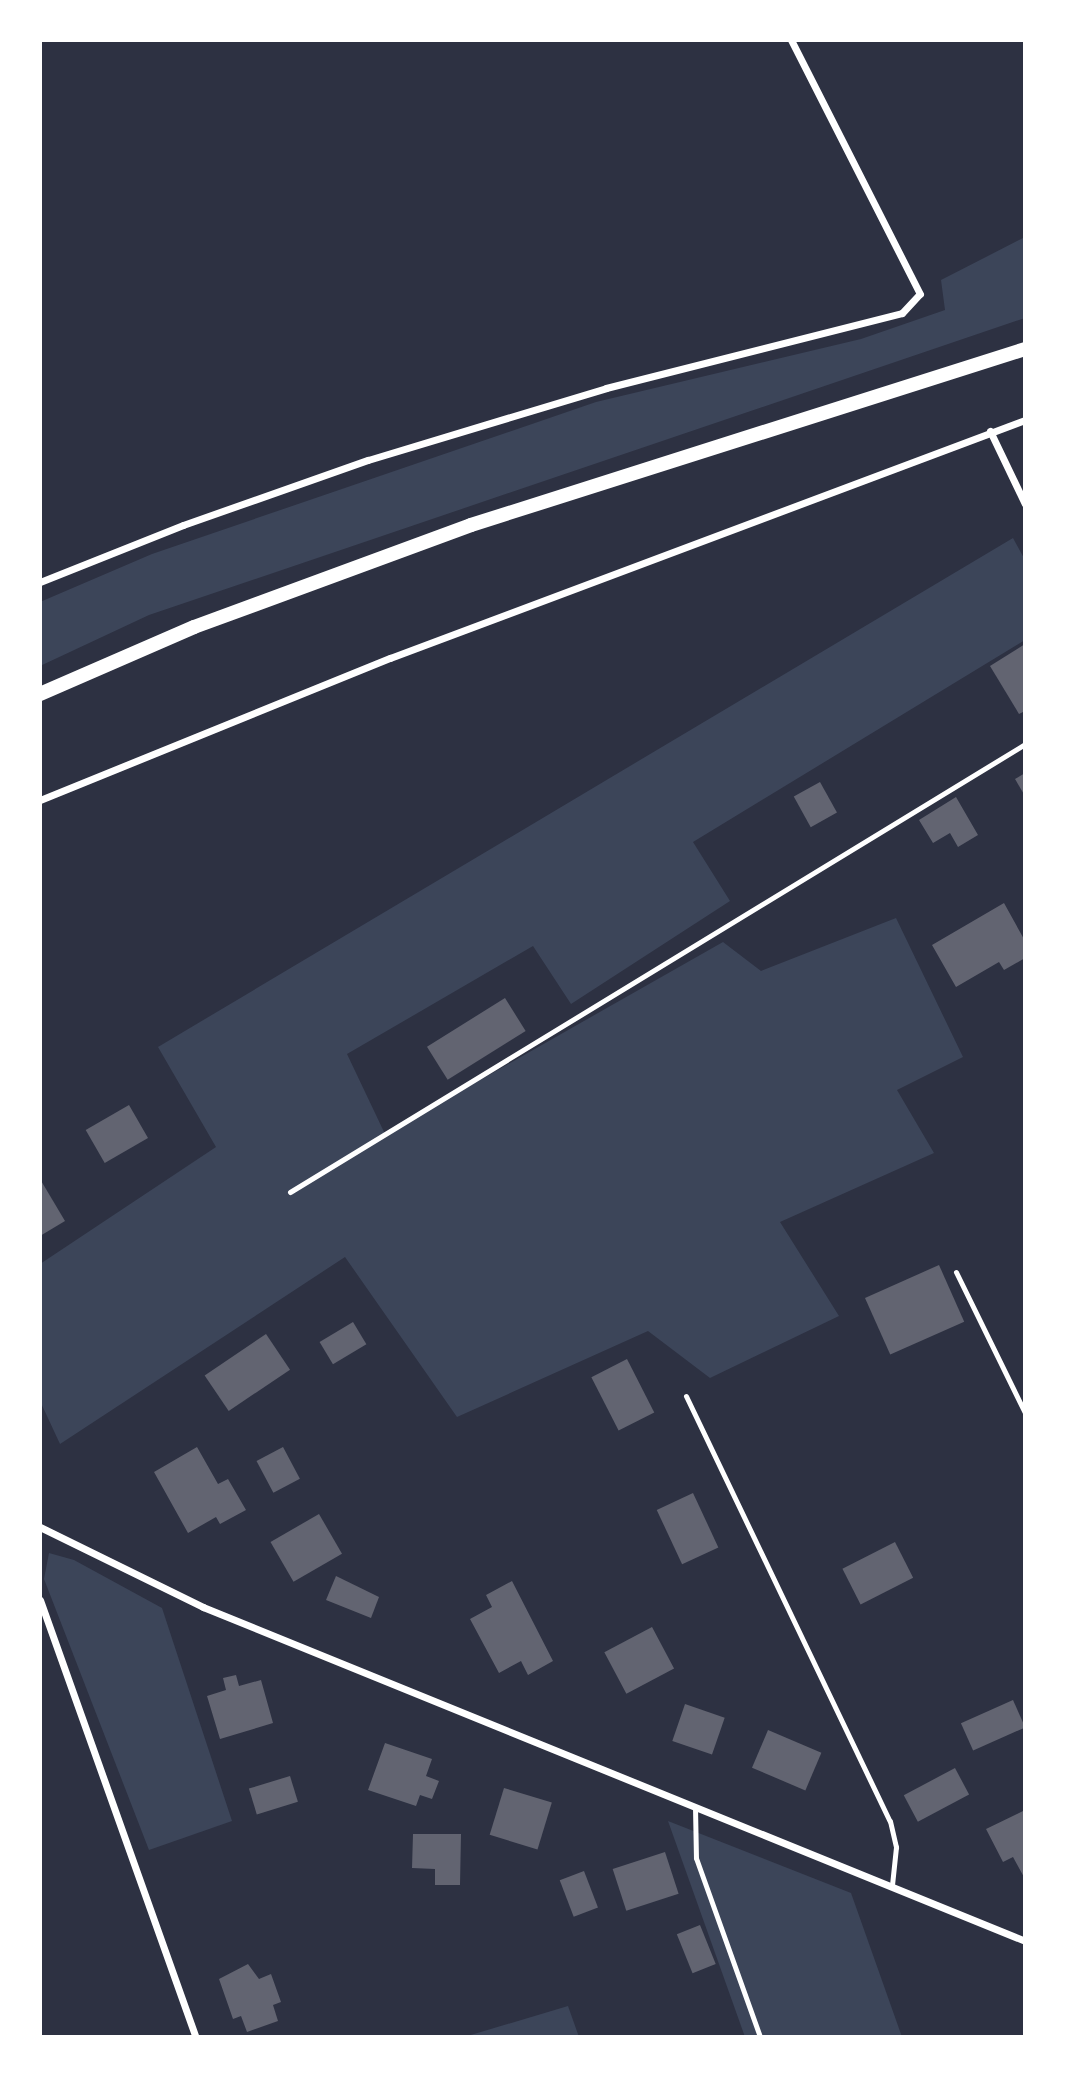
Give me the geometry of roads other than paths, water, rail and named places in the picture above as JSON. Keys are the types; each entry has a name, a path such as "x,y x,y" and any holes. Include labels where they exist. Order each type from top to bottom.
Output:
{"main road":[{"path":"40,694 194,627 471,525 1025,349"}],"street":[{"path":"40,582 183,525 368,460 606,388 902,313 920,294 790,40"},
{"path":"40,800 390,658 1025,420"},
{"path":"990,431 1025,504"},
{"path":"40,1527 203,1607 551,1751 695,1803 1025,1941"},
{"path":"40,1600 195,2037"}],"lane":[{"path":"290,1192 1025,744"},
{"path":"956,1272 1025,1413"},
{"path":"686,1396 890,1821 896,1847 892,1884"},
{"path":"695,1803 696,1858 760,2037"}]}
